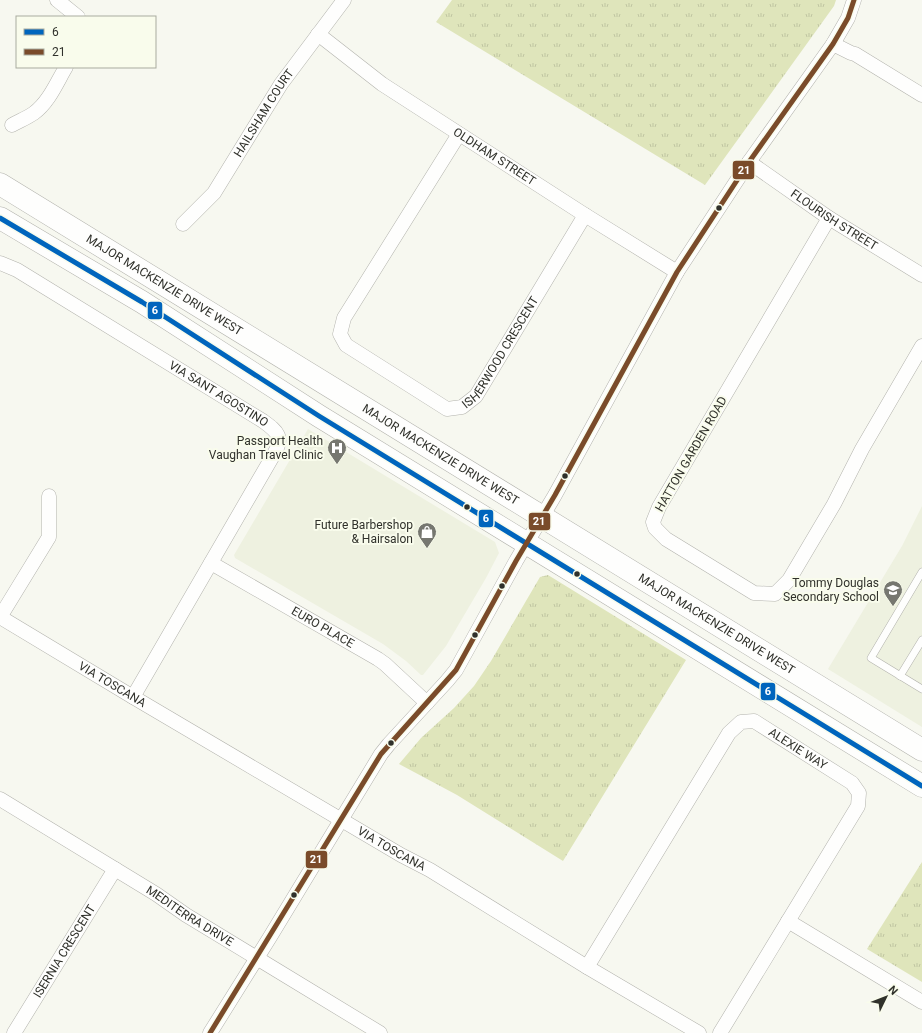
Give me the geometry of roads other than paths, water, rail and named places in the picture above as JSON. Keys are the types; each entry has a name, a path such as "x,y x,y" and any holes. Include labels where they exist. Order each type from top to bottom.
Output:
{"main road":[{"name":"MAJOR MACKENZIE DRIVE WEST","path":"0,184 922,750"},
{"path":"0,218 142,302 319,416 922,786"}],"street":[{"path":"57,0 77,16"},
{"name":"HAILSHAM COURT","path":"183,224 214,193 281,84 344,0"},
{"path":"210,1033 381,754 456,670 677,272 749,162 833,44 848,18 854,0"},
{"name":"OLDHAM STREET","path":"318,34 382,84 585,216 677,272"},
{"path":"833,44 855,54 922,95"},
{"path":"12,125 27,118 44,104 65,68"},
{"name":"ISHERWOOD CRESCENT","path":"459,134 344,318 340,334 346,345 447,409 462,407 476,396 585,216"},
{"name":"FLOURISH STREET","path":"749,162 830,218 922,274"},
{"name":"HATTON GARDEN ROAD","path":"830,218 659,507 653,522 655,528 666,539 754,593 775,594 789,580 834,504 862,449 922,346"},
{"name":"VIA SANT AGOSTINO","path":"0,263 17,270 256,417 272,428 278,435 280,442 278,449 133,697"},
{"path":"0,617 49,537 49,496"},
{"name":"EURO PLACE","path":"211,563 378,659 389,667 427,703"},
{"name":"VIA TOSCANA","path":"0,617 401,855 430,870 699,1033"},
{"name":"ALEXIE WAY","path":"588,967 729,733 741,722 754,721 852,783 859,793 858,806 720,1033"},
{"name":"MEDITERRA DRIVE","path":"0,799 156,894 186,915 380,1033"},
{"name":"ISERNIA CRESCENT","path":"14,1033 115,869"},
{"path":"788,921 922,1002"}],"lane":[{"path":"922,572 871,658 922,689"},
{"path":"900,676 922,640"}],"place":[{"name":"Passport Health Vaughan Travel Clinic","path":"337,465"},
{"name":"Future Barbershop & Hairsalon","path":"427,549"},
{"name":"Tommy Douglas Secondary School","path":"893,607"}]}
